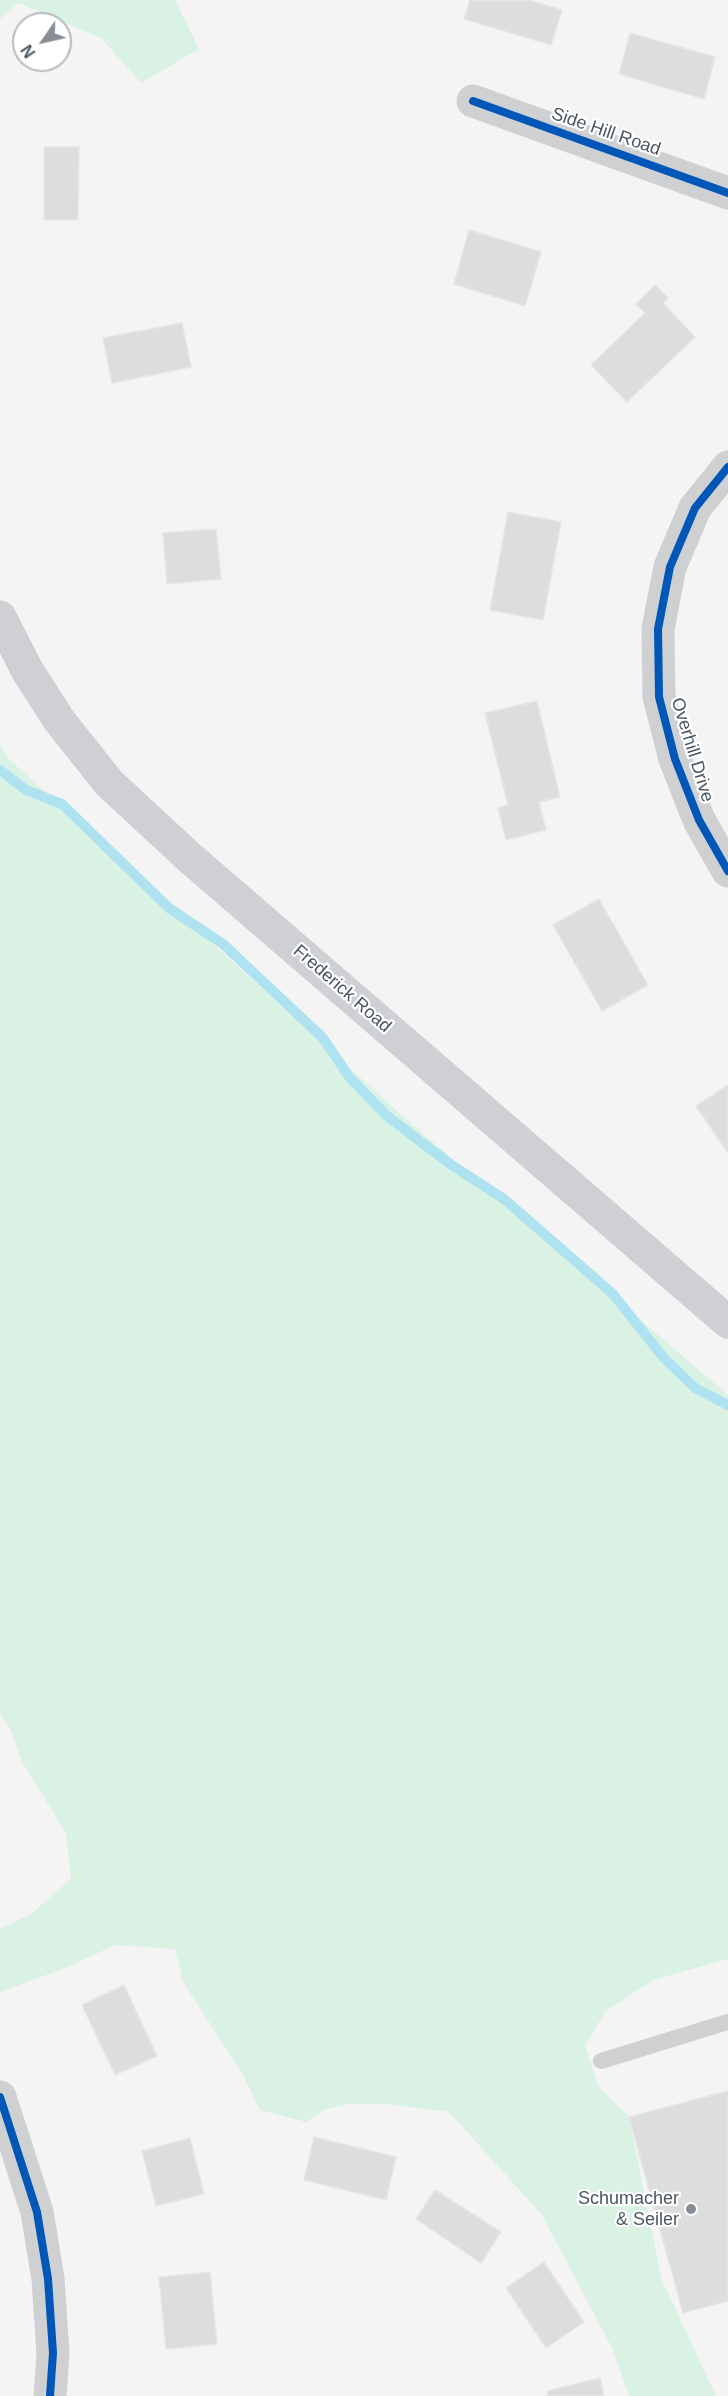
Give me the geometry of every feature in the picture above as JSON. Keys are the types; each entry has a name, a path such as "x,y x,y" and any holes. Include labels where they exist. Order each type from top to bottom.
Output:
{"main road":[{"name":"Frederick Road","path":"0,617 27,670 59,720 109,783 190,858 728,1322"}],"street":[{"name":"Side Hill Road","path":"473,101 728,193"},
{"name":"Overhill Drive","path":"728,467 695,508 670,567 658,629 659,697 675,759 699,820 728,871"},
{"path":"0,2097 18,2146 37,2212 48,2279 53,2353 50,2396"}],"lane":[{"path":"601,2061 728,2022"}],"green space":[{"path":"0,0 175,0 199,49 141,83 101,38 72,26 72,12 39,12 18,3 0,19"},
{"path":"0,746 10,760 407,1120 728,1395 728,1959 653,1980 606,2011 585,2045 598,2086 629,2117 661,2278 716,2396 629,2396 613,2350 542,2215 449,2112 386,2104 349,2104 324,2110 306,2122 260,2110 242,2073 183,1982 175,1949 115,1945 68,1967 0,1992 0,1929 31,1914 71,1879 66,1833 21,1760 12,1733 0,1713"}],"building":[{"path":"470,0 529,0 562,10 551,45 464,19"},
{"path":"630,33 715,57 704,99 619,74"},
{"path":"44,147 79,147 78,220 44,220"},
{"path":"469,230 541,252 525,306 454,284"},
{"path":"655,285 668,298 663,303 695,337 627,402 591,365 645,313 636,304"},
{"path":"182,323 191,367 112,383 103,338"},
{"path":"508,512 561,522 543,620 490,610"},
{"path":"216,529 221,579 167,584 163,533"},
{"path":"537,701 560,797 539,802 546,830 506,840 498,808 508,805 485,713"},
{"path":"599,899 648,985 602,1011 553,925"},
{"path":"728,1085 728,1153 696,1106"},
{"path":"124,1985 157,2056 115,2075 82,2005"},
{"name":"Schumacher & Seiler","path":"728,2091 728,2301 683,2313 629,2117"},
{"path":"314,2137 396,2157 386,2200 304,2180"},
{"path":"190,2138 204,2194 156,2206 142,2151"},
{"path":"435,2190 501,2232 481,2263 416,2219"},
{"path":"544,2262 584,2322 546,2348 506,2288"},
{"path":"210,2272 217,2344 166,2349 159,2277"},
{"path":"600,2378 604,2396 548,2396 547,2391"}],"waterway":[{"path":"0,770 26,790 62,804 169,908 223,944 323,1038 350,1078 387,1116 450,1164 504,1199 613,1294 663,1357 695,1388 728,1405"}],"cycle path":[{"path":"473,101 728,193"},
{"path":"728,467 695,508 670,567 658,629 659,697 675,759 699,820 728,871"},
{"path":"0,2097 37,2212 48,2279 53,2353 50,2396"}],"place":[{"name":"Schumacher & Seiler","path":"691,2209"}]}
